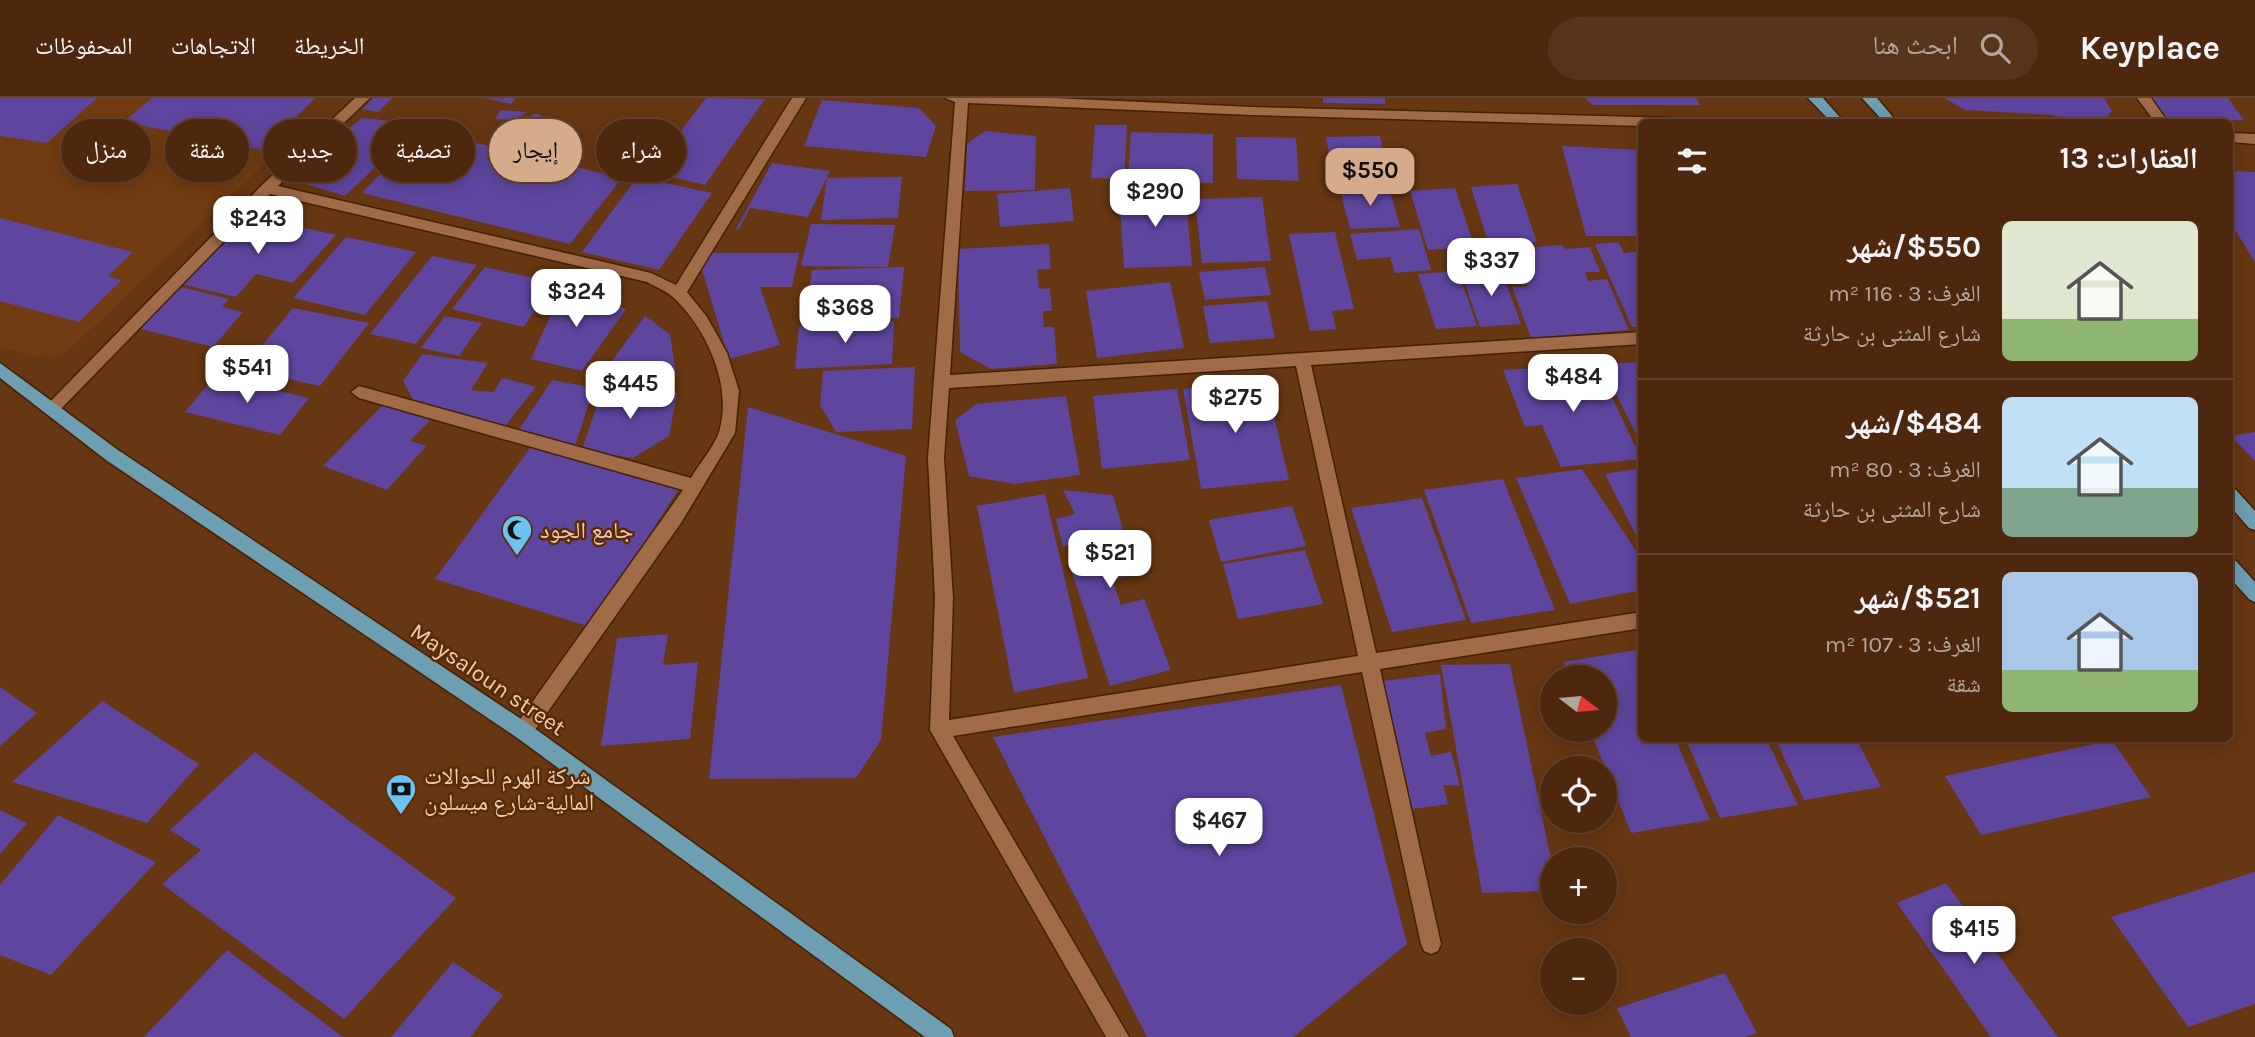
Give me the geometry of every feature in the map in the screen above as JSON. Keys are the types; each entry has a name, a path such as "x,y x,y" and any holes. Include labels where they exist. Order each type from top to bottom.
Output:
{"main road":[{"path":"1815,98 1835,119"},
{"path":"1869,98 1888,119"},
{"name":"Maysaloun street","path":"0,369 112,455 523,731 943,1037"},
{"path":"2233,498 2252,517"},
{"path":"2233,569 2255,594"}],"street":[{"path":"50,410 267,188 363,98"},
{"path":"678,293 799,98"},
{"path":"2144,98 2160,119"},
{"path":"1118,1037 939,730 944,598 936,458 957,99 1255,105 1638,121"},
{"path":"2233,138 2255,139"},
{"path":"267,188 651,278 678,293 702,321 719,353 731,391 727,433 695,485 523,731"},
{"path":"940,382 1638,338"},
{"path":"1302,359 1431,944"},
{"path":"359,392 695,485"},
{"path":"939,730 1638,621"}],"shaded area":[{"path":"0,98 160,98 263,121 263,165 249,179 249,119 165,119 165,182 245,182 64,355 31,356 0,347"}],"building":[{"path":"0,98 97,98 74,119 61,119 61,130 47,143 0,136"},
{"path":"152,98 315,98 294,119 263,119 263,150 249,147 249,119 165,119 165,130 151,127 151,119 128,119"},
{"path":"373,98 392,98 378,112 362,109"},
{"path":"485,98 516,98 511,104"},
{"path":"706,98 765,99 705,185 686,181 686,124"},
{"path":"1323,98 1385,98 1385,104 1323,103"},
{"path":"1585,98 1696,98 1700,105 1593,105"},
{"path":"1944,98 2104,98 2112,111 2105,119 2064,119 2053,115 1965,110"},
{"path":"2145,98 2228,98 2244,120 2233,119 2159,119"},
{"path":"822,100 919,108 936,126 926,157 804,146"},
{"path":"501,110 527,112 516,119 495,119"},
{"path":"536,113 547,119 527,119"},
{"path":"362,118 372,119 369,154 371,171 345,196 306,184 357,182 357,122"},
{"path":"1095,125 1127,125 1124,179 1091,178"},
{"path":"985,131 1036,136 1035,190 965,191 967,144"},
{"path":"1131,132 1213,134 1213,183 1128,182"},
{"path":"1380,136 1390,183 1334,184 1326,137"},
{"path":"1236,137 1296,138 1299,181 1237,179"},
{"path":"475,143 489,146 489,182 582,182 582,168 596,172 596,182 619,182 570,244 362,193 372,182 475,182"},
{"path":"1562,146 1638,150 1638,236 1586,236"},
{"path":"772,163 830,171 808,217 750,208 739,229 736,229"},
{"path":"2233,171 2255,172 2255,262 2233,227"},
{"path":"902,177 898,218 821,220 827,178"},
{"path":"633,182 660,182 712,193 659,270 582,252"},
{"path":"1517,184 1537,242 1489,245 1471,187"},
{"path":"1389,187 1400,227 1350,229 1340,189"},
{"path":"1070,188 1074,221 1000,227 997,194"},
{"path":"1455,188 1472,239 1455,240 1457,248 1428,250 1410,191"},
{"path":"1185,189 1192,266 1124,268 1119,191"},
{"path":"1262,197 1271,261 1202,263 1195,199"},
{"path":"247,215 336,235 293,283 256,274 236,297 181,284"},
{"path":"0,218 133,252 108,276 122,280 79,322 0,301"},
{"path":"811,224 895,225 888,267 801,266"},
{"path":"1419,229 1431,270 1395,273 1390,257 1357,260 1350,234"},
{"path":"1335,232 1354,309 1332,311 1336,329 1310,331 1289,234"},
{"path":"346,237 416,252 365,315 293,298"},
{"path":"1618,242 1624,253 1638,251 1638,327 1632,327 1595,244"},
{"path":"1049,244 1051,269 1037,270 1039,289 1050,288 1052,311 1043,311 1044,327 1054,327 1057,364 991,369 960,352 958,249"},
{"path":"1561,245 1566,249 1590,247 1600,272 1585,272 1588,281 1607,279 1629,330 1531,338 1512,287 1528,286 1524,278 1513,279 1503,254 1521,252 1519,248"},
{"path":"697,253 799,253 792,287 760,287 780,345 729,359"},
{"path":"432,256 477,265 416,344 370,334"},
{"path":"485,267 556,283 523,327 452,309"},
{"path":"904,267 899,318 805,321 812,270"},
{"path":"1265,267 1271,295 1205,300 1199,272"},
{"path":"1501,269 1521,324 1480,327 1461,272"},
{"path":"1458,271 1477,326 1436,329 1418,274"},
{"path":"1170,282 1184,348 1097,358 1086,291"},
{"path":"564,285 626,309 582,371 531,359"},
{"path":"177,286 229,299 222,307 243,312 213,347 137,328"},
{"path":"1267,301 1275,338 1210,343 1203,306"},
{"path":"293,308 369,323 320,386 243,369"},
{"path":"445,316 482,323 459,356 421,348"},
{"path":"645,316 670,334 676,374 600,377"},
{"path":"894,321 892,364 795,369 799,326"},
{"path":"422,354 488,363 471,390 494,392 502,378 536,387 502,430 417,408 403,381"},
{"path":"1638,362 1638,438 1601,364"},
{"path":"1597,365 1638,453 1638,459 1561,467 1542,425 1525,427 1503,370"},
{"path":"915,367 912,429 836,432 820,405 823,371"},
{"path":"215,376 309,398 280,435 185,412"},
{"path":"552,380 594,388 575,446 516,434"},
{"path":"1266,381 1289,480 1201,489 1183,389"},
{"path":"603,386 677,393 669,436 633,458 582,450"},
{"path":"1177,389 1190,460 1102,469 1093,396"},
{"path":"1066,396 1080,475 1014,484 969,476 955,420 976,404"},
{"path":"385,403 430,420 410,441 426,446 387,490 323,466"},
{"path":"748,407 906,456 881,740 856,778 709,779"},
{"path":"2255,432 2255,461 2233,438 2233,436"},
{"path":"532,445 680,487 591,627 435,579"},
{"path":"1582,469 1638,554 1638,591 1570,604 1516,478"},
{"path":"1638,469 1638,539 1605,474"},
{"path":"1503,479 1555,610 1471,623 1424,490"},
{"path":"1063,490 1113,495 1136,575 1112,579 1121,605 1144,599 1171,670 1110,686 1071,570 1084,566 1075,542 1063,547 1056,519 1075,514"},
{"path":"1045,494 1088,678 1014,693 977,506"},
{"path":"1422,498 1466,620 1392,632 1351,508"},
{"path":"1292,506 1306,546 1221,562 1209,520"},
{"path":"1305,550 1323,604 1238,619 1223,564"},
{"path":"668,634 663,665 698,662 690,739 601,746 617,638"},
{"path":"1637,650 1638,742 1677,742 1710,820 1631,833 1617,798 1617,756 1600,756 1595,742 1617,742 1617,665 1564,665 1563,662"},
{"path":"1510,664 1540,807 1540,833 1545,833 1548,847 1540,847 1540,891 1482,893 1441,665"},
{"path":"1440,674 1446,729 1425,733 1431,756 1451,752 1460,786 1443,785 1448,804 1405,810 1375,682"},
{"path":"1341,685 1407,944 1293,1037 1147,1037 993,737"},
{"path":"0,687 37,713 0,746"},
{"path":"102,701 199,764 147,823 12,782"},
{"path":"1687,742 1768,742 1798,805 1720,818"},
{"path":"1777,742 1858,742 1881,787 1804,800"},
{"path":"2103,742 2113,742 2151,797 1981,835 1945,776"},
{"path":"255,752 456,898 344,1019 162,884 201,850 170,830"},
{"path":"0,810 27,823 0,854"},
{"path":"58,815 156,862 51,975 0,955 0,885"},
{"path":"2255,872 2255,1004 2188,1027 2111,917"},
{"path":"1946,883 2058,1037 1991,1037 1897,903"},
{"path":"227,950 343,1037 144,1037"},
{"path":"453,962 503,995 470,1037 391,1037"},
{"path":"1725,973 1757,1033 1745,1037 1631,1037 1617,1008"}],"place":[{"name":"جامع الجود","path":"517,557"},
{"name":"شركة الهرم للحوالات المالية-شارع ميسلون","path":"401,816"}]}
